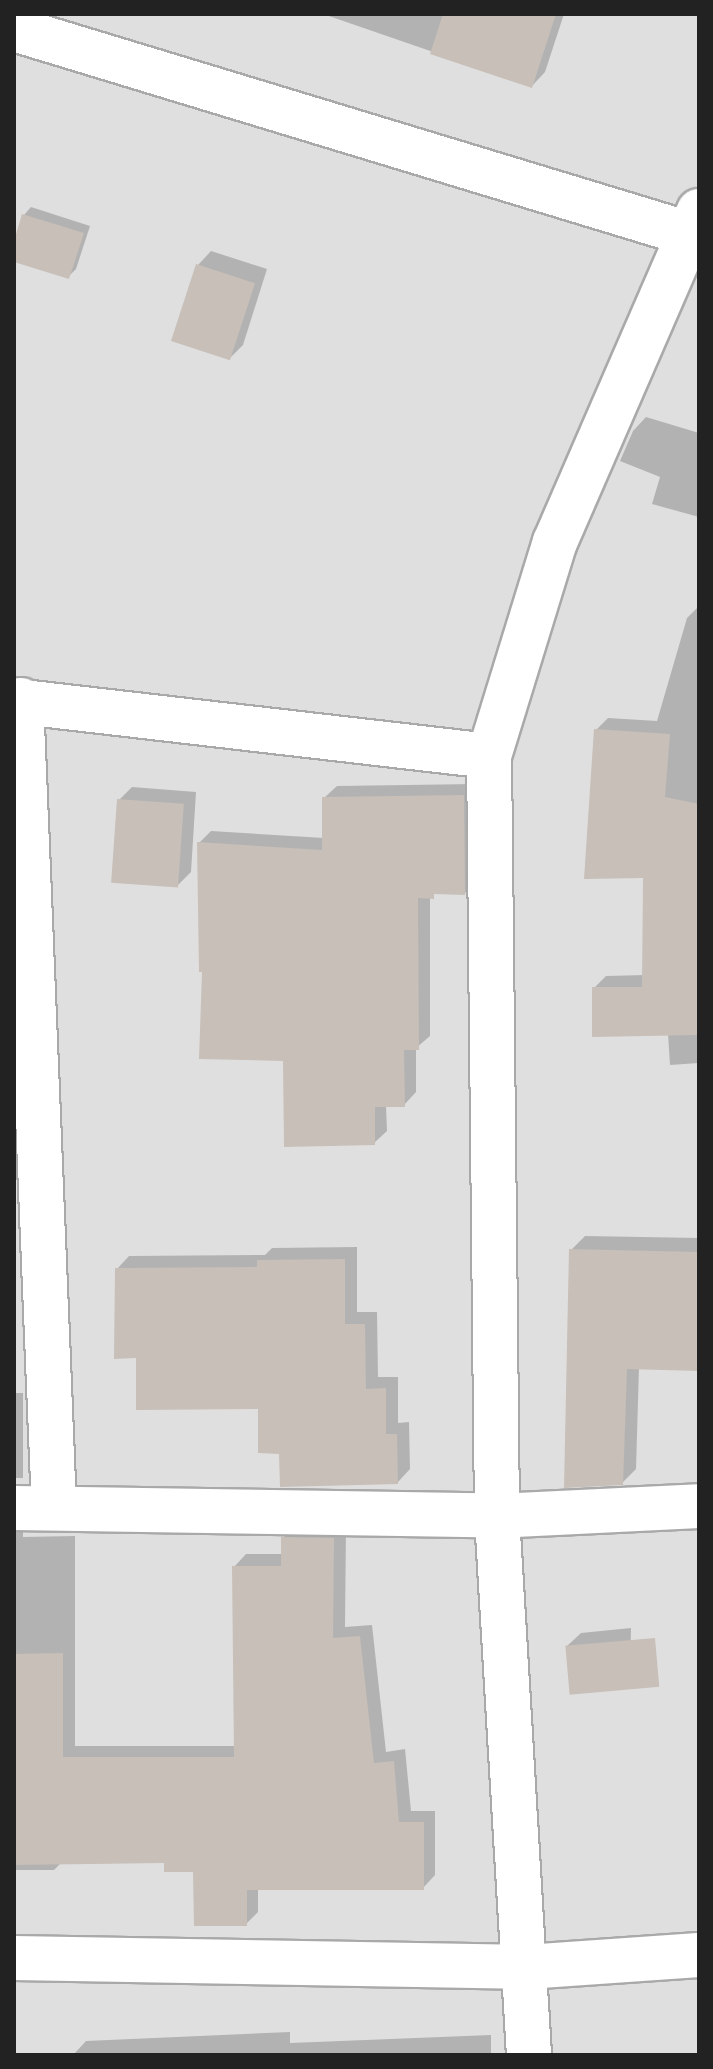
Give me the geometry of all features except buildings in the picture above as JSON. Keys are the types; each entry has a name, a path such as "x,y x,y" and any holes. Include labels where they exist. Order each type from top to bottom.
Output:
{"street":[{"path":"14,29 696,227 555,542 489,756 497,1516 529,2055"},
{"path":"489,756 18,701 34,1507 497,1516 699,1506"},
{"path":"14,1958 128,1957 526,1967 699,1955"}],"shaded area":[{"path":"14,14 699,14 699,2055 14,2055"}]}
